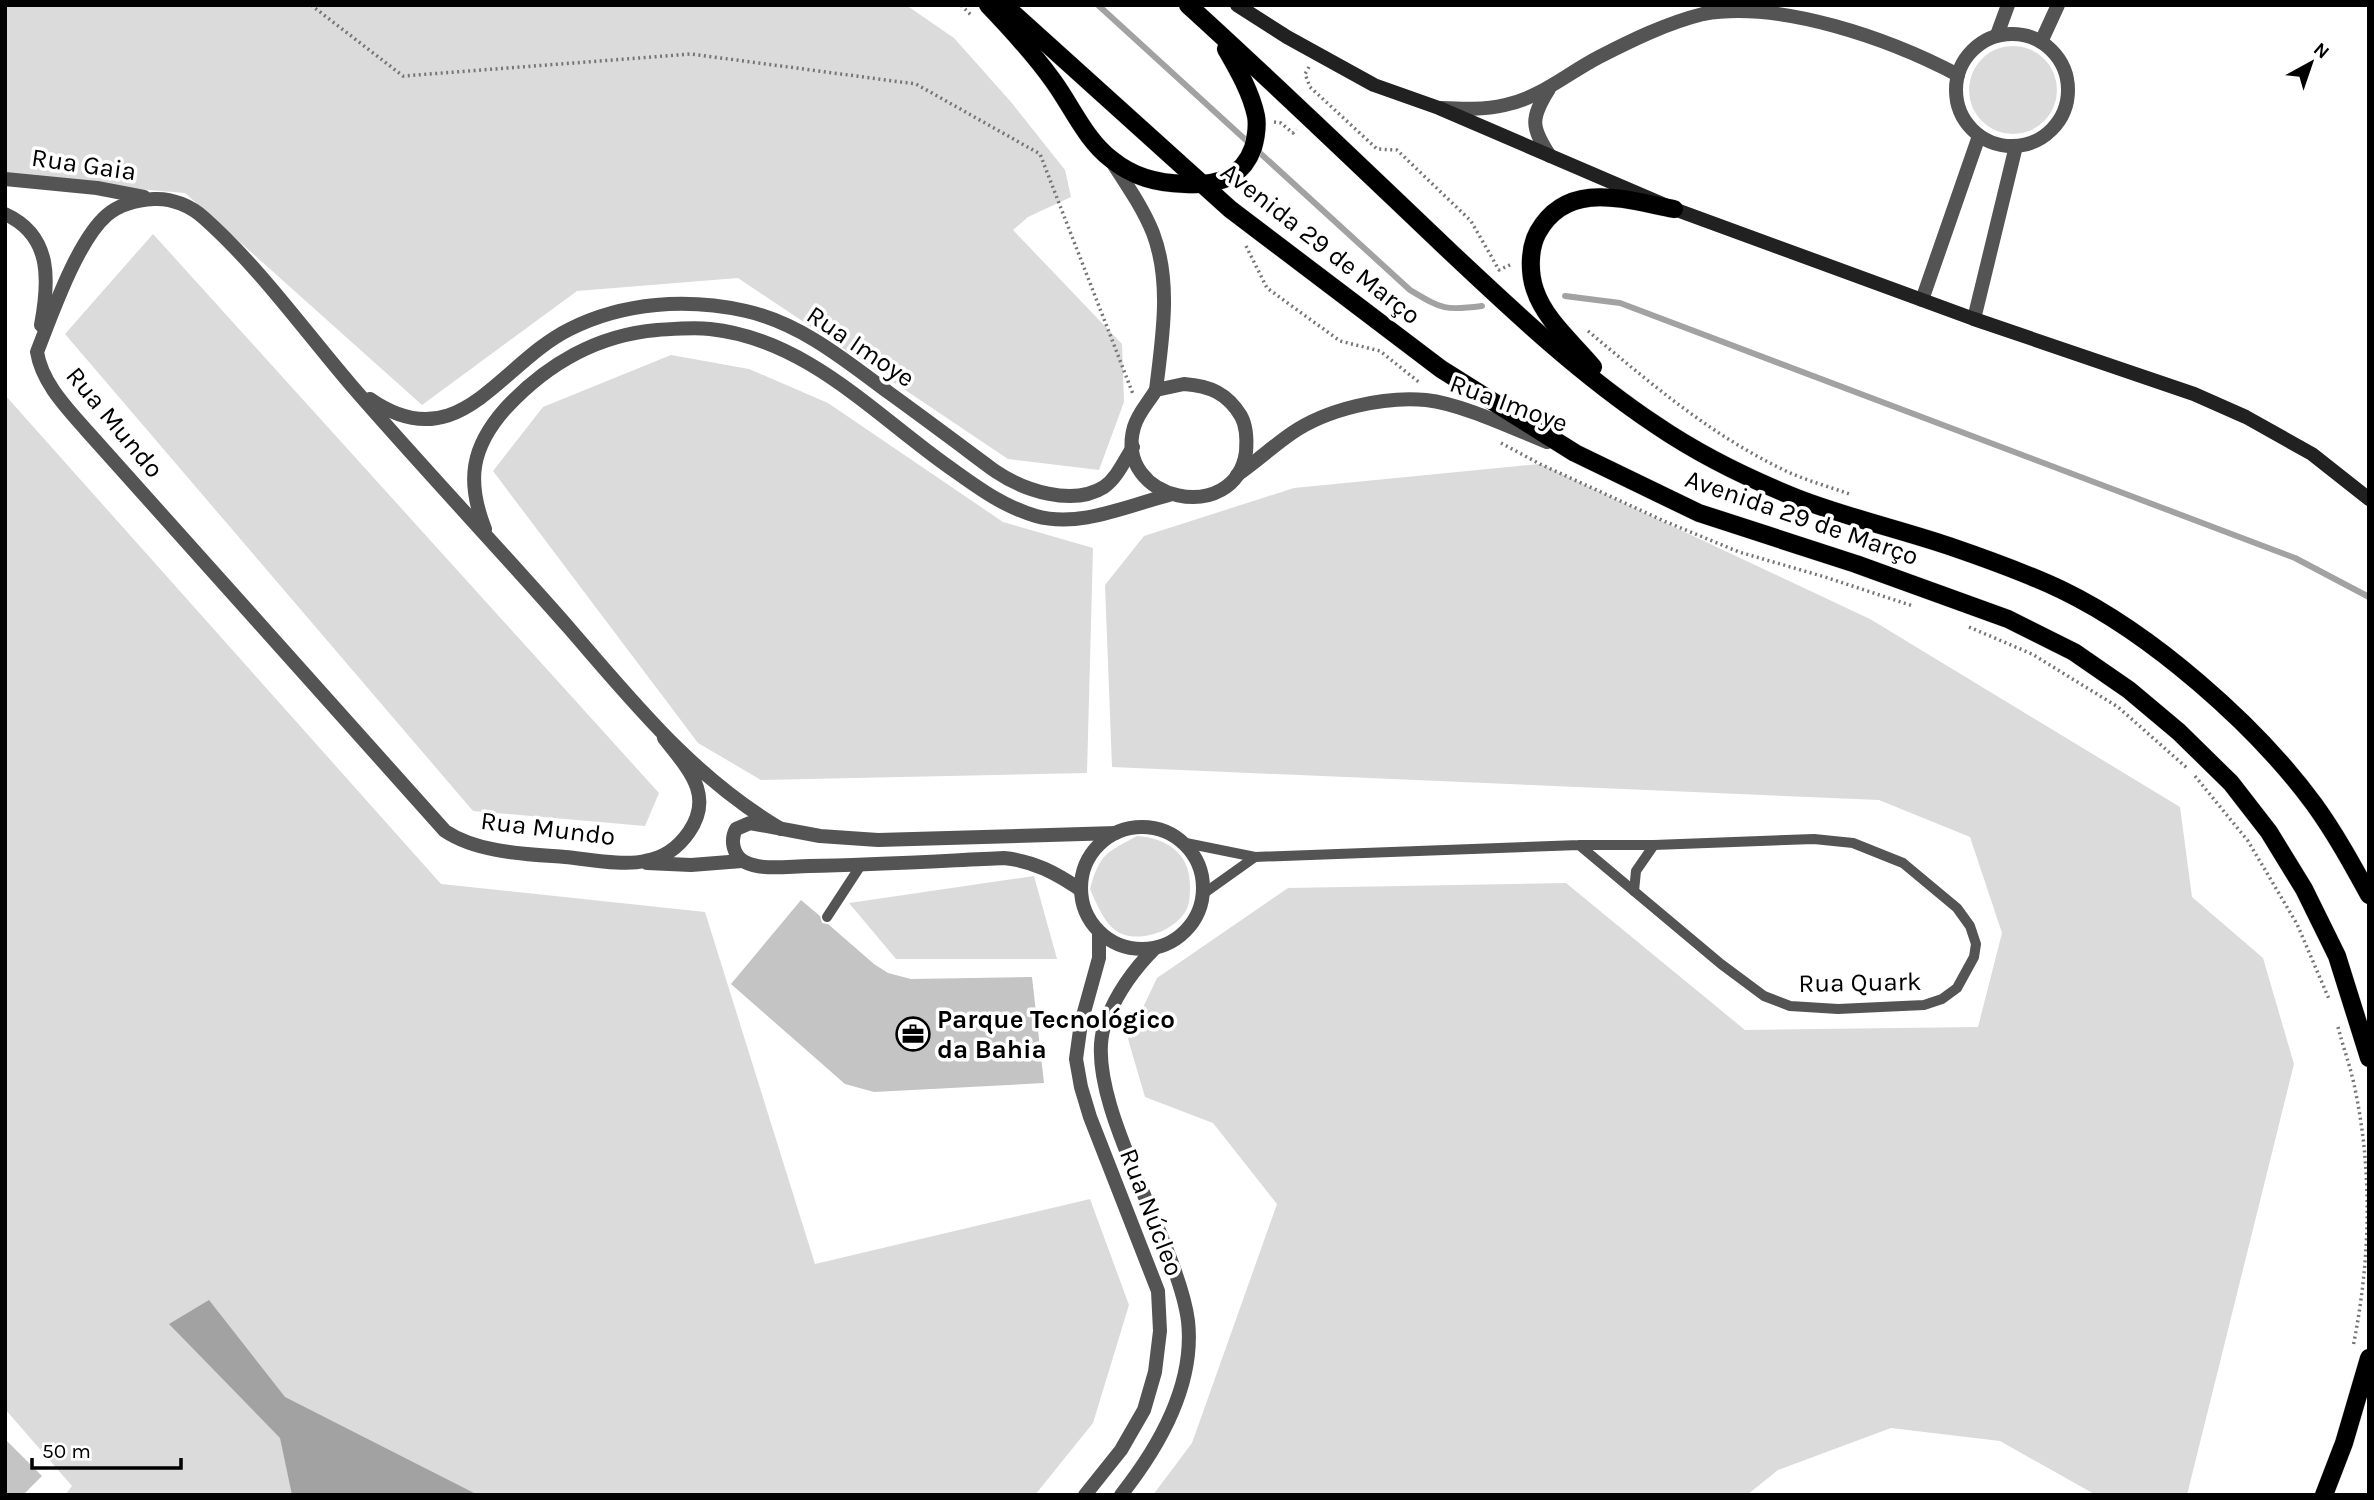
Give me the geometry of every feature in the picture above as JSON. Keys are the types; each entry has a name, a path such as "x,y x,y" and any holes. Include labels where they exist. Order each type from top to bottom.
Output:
{"main road":[{"path":"988,5 1031,51 1077,119 1109,158 1138,176 1157,183 1212,183 1239,172 1249,160 1257,135 1251,98 1242,75 1212,27"},
{"name":"Avenida 29 de Março","path":"1004,5 1212,183 1230,209 1441,369 1575,453 1699,513 1903,580 2008,619 2074,652 2129,690 2179,732 2231,783 2269,832 2304,889 2337,956 2369,1058"},
{"name":"Avenida 29 de Março","path":"1188,5 1524,320 1619,400 1710,459 1756,481 1801,499 2006,567 2102,611 2141,637 2238,718 2281,764 2341,844 2369,895"},
{"path":"1237,5 1374,85 1439,108 1674,209 1975,319 2194,394 2246,417 2312,454 2369,499"},
{"path":"1619,400 1548,316 1535,290 1530,270 1533,240 1543,223 1557,210 1573,201 1591,197 1611,197 1674,209"},
{"path":"2324,1495 2344,1443 2369,1358"}],"street":[{"path":"1997,35 2008,5"},
{"path":"2041,43 2058,5"},
{"path":"1439,108 1474,109 1506,105 1538,93 1597,58 1649,32 1704,13 1748,9 1791,13 1871,36 1958,75"},
{"path":"2012,33 2028,36 2041,43 2055,54 2064,69 2068,86 2066,104 2059,120 2048,133 2033,142 2016,146 1997,144 1979,135 1966,122 1958,107 1958,75 1966,57 1980,44 1997,35 2012,33"},
{"path":"1550,156 1536,135 1534,117 1552,85"},
{"path":"1922,300 1979,135"},
{"path":"1975,319 2016,146"},
{"path":"1109,158 1134,195 1154,235 1162,274 1164,316 1156,390 1140,413 1133,430 1137,463 1144,476 1169,495 1188,498 1206,496 1223,488 1237,475 1245,458 1247,439 1244,421 1234,405 1220,392 1202,385 1184,384 1156,390"},
{"name":"Rua Gaia","path":"5,179 97,188 156,199"},
{"name":"Rua Mundo","path":"156,199 183,204 203,216 664,738 697,785 700,801 697,821 676,848 660,857 642,862 538,855 473,845 445,831 64,405 44,376 37,352 77,259 107,215 122,205 156,199"},
{"path":"5,215 23,226 43,254 48,290 37,352"},
{"name":"Rua Imoye","path":"350,384 396,414 433,420 459,413 475,403 516,366 551,339 572,328 635,306 674,303 706,305 747,311 802,334 835,353 995,471 1013,483 1032,490 1062,495 1089,493 1103,487 1115,476 1133,447"},
{"name":"Rua Imoye","path":"488,537 474,495 474,471 476,455 485,434 499,416 526,386 583,349 636,332 667,330 708,328 726,331 759,340 803,359 832,377 992,498 1036,516 1069,520 1092,517 1169,495"},
{"name":"Rua Imoye","path":"1237,475 1293,432 1329,414 1376,402 1426,400 1472,412 1575,453"},
{"path":"664,738 716,784 754,813 781,829"},
{"path":"742,861 733,848 733,838 736,829 750,823 829,837 878,841 1116,833 1133,828 1150,828 1166,832 1181,842 1194,856 1201,874 1203,894 1191,926 1180,936 1155,948 1131,948 1114,943 1099,932 1084,908 1081,890 1083,873 1090,856 1101,842 1116,833"},
{"path":"642,862 691,865 742,861 759,866 861,865 1004,858 1040,865 1081,890"},
{"name":"Rua Núcleo","path":"1085,1495 1121,1450 1144,1410 1155,1372 1160,1331 1158,1291 1090,1117 1076,1059 1081,1023 1099,958 1099,932"},
{"name":"Rua Núcleo","path":"1121,1495 1149,1458 1171,1415 1188,1345 1188,1321 1181,1289 1115,1119 1103,1078 1103,1029 1129,978 1155,948"}],"lane":[{"name":"Rua Quark","path":"1181,842 1255,856 1579,845 1814,839 1853,843 1903,863 1958,908 1970,926 1976,944 1974,957 1957,988 1942,999 1924,1005 1838,1009 1790,1006 1764,996 1721,964 1579,845"},
{"path":"1634,891 1636,871 1654,845"},
{"path":"1203,894 1255,856"},
{"path":"827,917 861,865"}],"path":[{"path":"311,5 403,76 691,54 916,84 1040,155 1140,413"},
{"path":"961,5 978,22"},
{"path":"1316,53 1305,74 1310,87 1377,149 1397,150 1471,220 1499,270 1516,262 1531,263"},
{"path":"1238,239 1248,247 1267,288 1340,341 1380,351 1425,387 1426,400"},
{"path":"1582,326 1665,396 1741,446 1788,472 1861,499"},
{"path":"1500,443 1664,521 1739,552 1917,608"},
{"path":"1969,627 2032,654 2118,707 2193,774 2248,841 2297,924 2331,1003"},
{"path":"2334,1015 2355,1089 2367,1177 2367,1260 2350,1357"}],"shaded area":[{"path":"5,5 906,5 954,38 1011,102 1065,170 1071,197 1028,217 1013,230 1122,344 1124,402 1099,470 1008,459 738,278 577,291 422,405 185,193 5,178"},
{"path":"2013,46 2030,49 2044,59 2054,73 2057,90 2054,107 2044,121 2030,131 2013,134 1996,131 1982,121 1972,107 1969,90 1972,73 1982,59 1996,49"},
{"path":"153,234 659,793 645,826 473,811 65,334"},
{"path":"671,355 749,369 828,403 1003,522 1093,548 1087,773 761,780 698,743 493,471 543,407"},
{"path":"5,395 441,884 705,912 815,1264 1090,1199 1129,1305 1093,1423 1035,1495 65,1495 72,1486 5,1409"},
{"path":"1540,464 1870,619 2180,807 2192,897 2263,958 2294,1064 2187,1495 2096,1495 2000,1441 1891,1428 1778,1470 1747,1495 1153,1495 1192,1443 1277,1204 1213,1123 1145,1097 1128,1039 1157,978 1288,888 1566,883 1745,1030 1978,1027 2002,933 1970,837 1879,800 1112,767 1105,585 1144,536 1294,488"},
{"path":"1137,836 1167,844 1181,856 1189,874 1190,893 1188,906 1176,923 1156,933 1134,937 1115,930 1107,922 1090,889 1097,868 1106,855"},
{"path":"1034,876 1057,959 896,959 849,903"},
{"path":"209,1300 285,1397 478,1495 292,1495 280,1438 169,1324"}],"building":[{"name":"Parque Tecnológico da Bahia","path":"801,900 820,916 822,923 828,924 888,973 911,979 1032,977 1044,1083 874,1092 845,1084 731,984"},
{"path":"5,1439 42,1476 23,1495 5,1495"}],"waterway":[{"path":"1098,5 1410,290 1444,307 1482,306"},
{"path":"1565,296 1620,303 2295,558 2369,597"}],"place":[{"name":"Parque Tecnológico da Bahia","path":"913,1034"}]}
